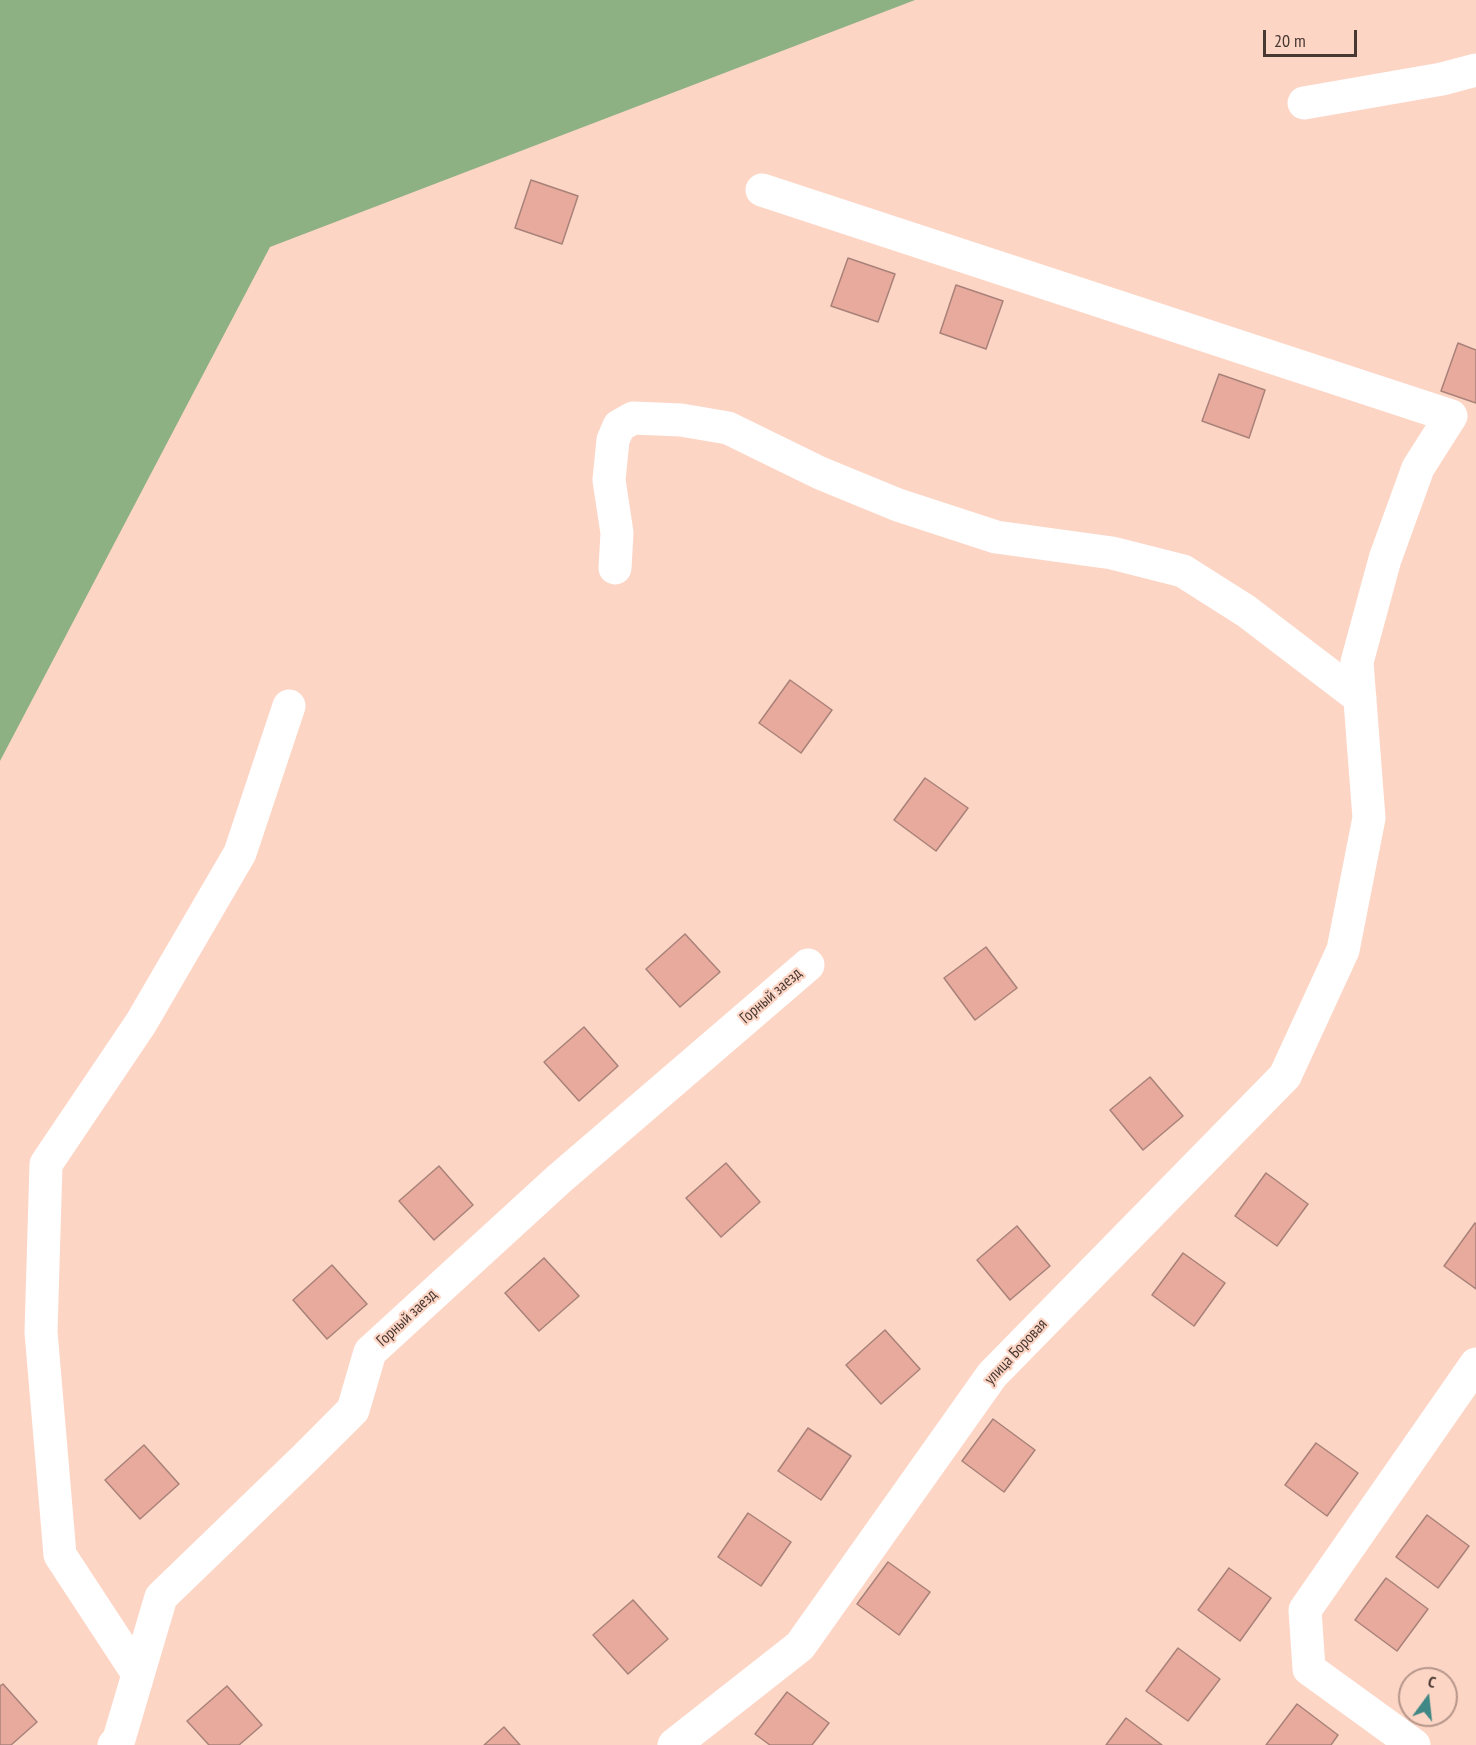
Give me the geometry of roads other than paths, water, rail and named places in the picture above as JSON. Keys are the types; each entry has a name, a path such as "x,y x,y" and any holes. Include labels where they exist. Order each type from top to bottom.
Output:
{"street":[{"path":"1304,103 1442,80 1476,70"},
{"name":"улица Боровая","path":"674,1745 800,1646 992,1375 1285,1076 1343,950 1369,819 1357,662 1385,559 1418,468 1451,416 762,190"},
{"path":"615,568 617,533 609,480 613,441 619,426 633,418 681,420 728,428 820,473 898,505 996,537 1112,553 1183,571 1246,611 1360,698"},
{"path":"138,1674 60,1555 41,1332 46,1164 141,1023 240,853 289,706"},
{"name":"Горный заезд","path":"114,1745 119,1739 161,1597 353,1410 370,1352 558,1179 808,965"},
{"path":"1414,1745 1309,1669 1305,1610 1476,1364"}]}
